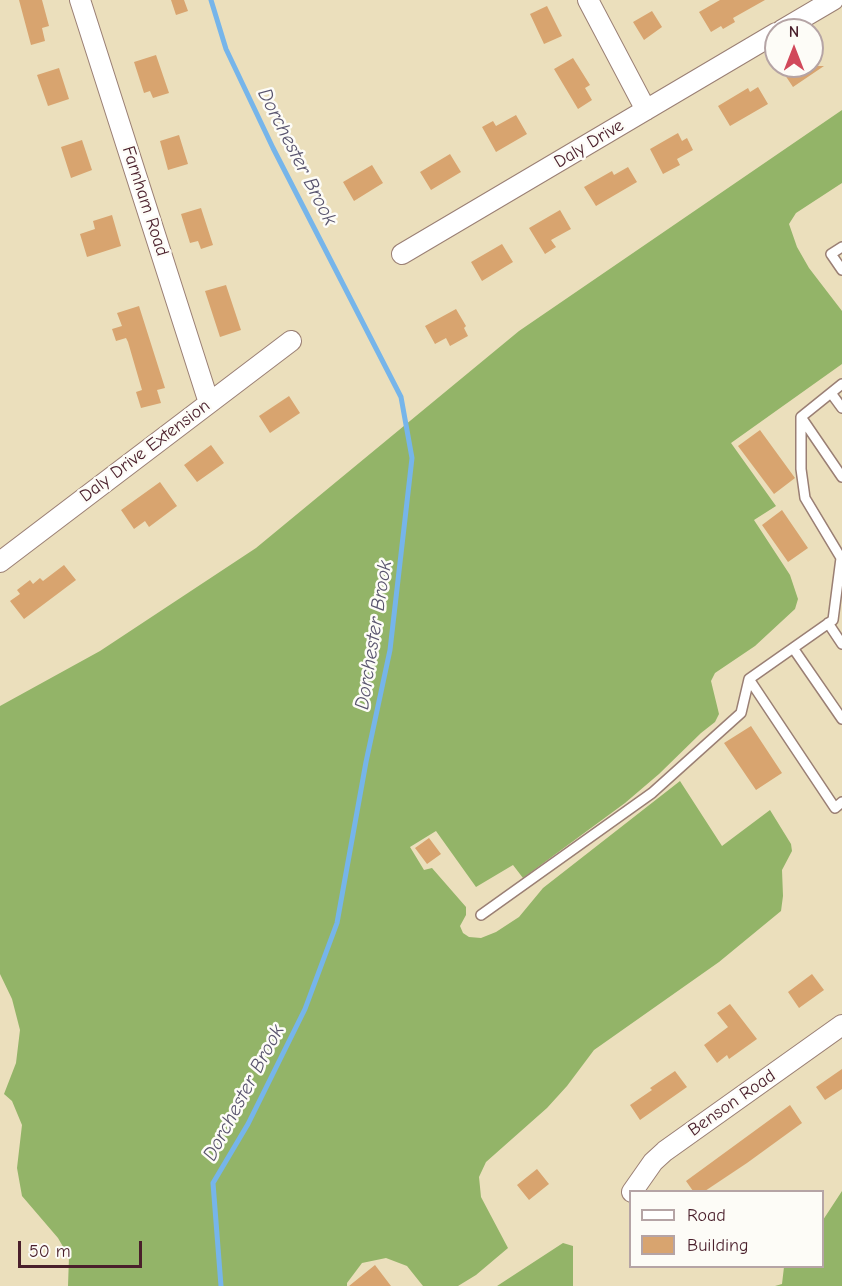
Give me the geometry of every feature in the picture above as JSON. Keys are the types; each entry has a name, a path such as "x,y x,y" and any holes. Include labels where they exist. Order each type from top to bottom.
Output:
{"street":[{"name":"Farnham Road","path":"80,0 209,403"},
{"path":"588,0 646,110"},
{"path":"802,18 833,0"},
{"name":"Daly Drive","path":"402,254 764,40"},
{"name":"Daly Drive Extension","path":"0,562 291,341"},
{"name":"Benson Road","path":"633,1190 653,1162 665,1151 842,1025"}],"lane":[{"path":"842,247 831,254 842,270"},
{"path":"801,417 842,384"},
{"path":"831,393 842,408"},
{"path":"801,417 842,477"},
{"path":"481,915 652,793 741,713 749,679 833,620 842,558 805,498 801,469 801,417"},
{"path":"828,623 842,644"},
{"path":"793,648 842,719"},
{"path":"749,679 835,808 842,802"}],"green space":[{"path":"842,110 842,183 796,213 789,224 797,247 809,268 842,311 842,364 731,443 776,506 754,520 790,575 798,599 795,609 755,646 715,673 711,681 719,714 715,722 625,803 523,878 513,865 476,887 436,831 410,847 424,870 432,868 466,907 466,915 460,926 463,933 469,937 481,938 496,932 519,917 543,888 680,781 722,846 770,810 791,844 792,851 782,870 781,911 719,962 594,1050 547,1108 486,1162 479,1177 481,1197 508,1248 476,1275 458,1286 423,1286 407,1266 386,1258 362,1263 347,1286 68,1286 69,1257 58,1238 22,1196 17,1168 22,1125 12,1101 4,1094 16,1063 20,1030 12,999 0,974 0,706 100,651 256,548 519,331"},
{"path":"842,1191 842,1286 775,1286 782,1284 784,1268 824,1268 824,1218"},
{"path":"563,1243 573,1246 573,1286 497,1286"}],"building":[{"path":"19,0 42,0 49,26 42,28 45,41 31,45"},
{"path":"171,0 184,0 188,11 176,15"},
{"path":"720,0 765,0 733,18 735,22 723,29 721,26 711,32 699,12"},
{"path":"547,6 562,36 544,44 530,14"},
{"path":"652,11 662,27 644,40 633,22"},
{"path":"156,55 169,93 153,98 150,91 144,93 134,62"},
{"path":"573,58 590,85 585,88 592,100 578,109 554,69"},
{"path":"59,68 69,99 48,106 37,75"},
{"path":"787,78 806,78 793,87"},
{"path":"758,87 768,104 730,126 718,106 748,88 750,92"},
{"path":"516,115 527,134 496,152 482,127 493,121 496,126"},
{"path":"678,133 682,141 687,138 693,150 677,159 680,165 663,174 650,149"},
{"path":"179,135 188,164 168,170 160,141"},
{"path":"82,140 92,170 71,178 61,147"},
{"path":"450,154 461,172 431,190 420,172"},
{"path":"372,165 383,183 354,201 343,182"},
{"path":"628,167 637,182 596,206 584,187 612,171 614,175"},
{"path":"201,208 213,245 201,249 198,241 190,243 181,214"},
{"path":"560,210 571,229 551,240 556,247 545,254 529,228"},
{"path":"112,215 121,246 87,257 80,234 95,229 93,221"},
{"path":"502,244 513,262 482,281 471,262"},
{"path":"226,285 241,330 220,337 205,291"},
{"path":"139,306 165,388 157,390 161,403 141,408 136,392 142,390 128,342 126,338 116,341 112,329 122,326 117,313"},
{"path":"456,309 466,326 464,328 468,336 450,346 446,338 435,344 425,326"},
{"path":"289,396 300,413 270,433 259,416"},
{"path":"760,430 795,478 774,494 738,446"},
{"path":"211,445 224,463 197,482 184,465"},
{"path":"160,482 177,506 149,527 145,521 134,529 121,510"},
{"path":"782,510 808,548 788,562 762,525"},
{"path":"64,565 76,580 24,619 10,601 20,594 17,590 30,580 33,584 40,578 43,581"},
{"path":"751,726 782,773 756,790 724,743"},
{"path":"429,838 441,854 427,864 415,848"},
{"path":"812,974 824,990 799,1008 788,992"},
{"path":"730,1004 757,1039 729,1059 727,1055 717,1063 704,1045 728,1027 717,1013"},
{"path":"842,1069 842,1089 825,1100 816,1087"},
{"path":"675,1071 687,1087 640,1120 630,1105"},
{"path":"790,1105 802,1123 706,1190 692,1190 686,1181"},
{"path":"537,1169 549,1184 529,1200 517,1185"},
{"path":"375,1265 391,1286 349,1286"}],"waterway":[{"name":"Dorchester Brook","path":"211,0 226,49 273,148 401,397 412,458 390,650 366,762 337,923 305,1009 248,1124 213,1183 221,1286"}]}
